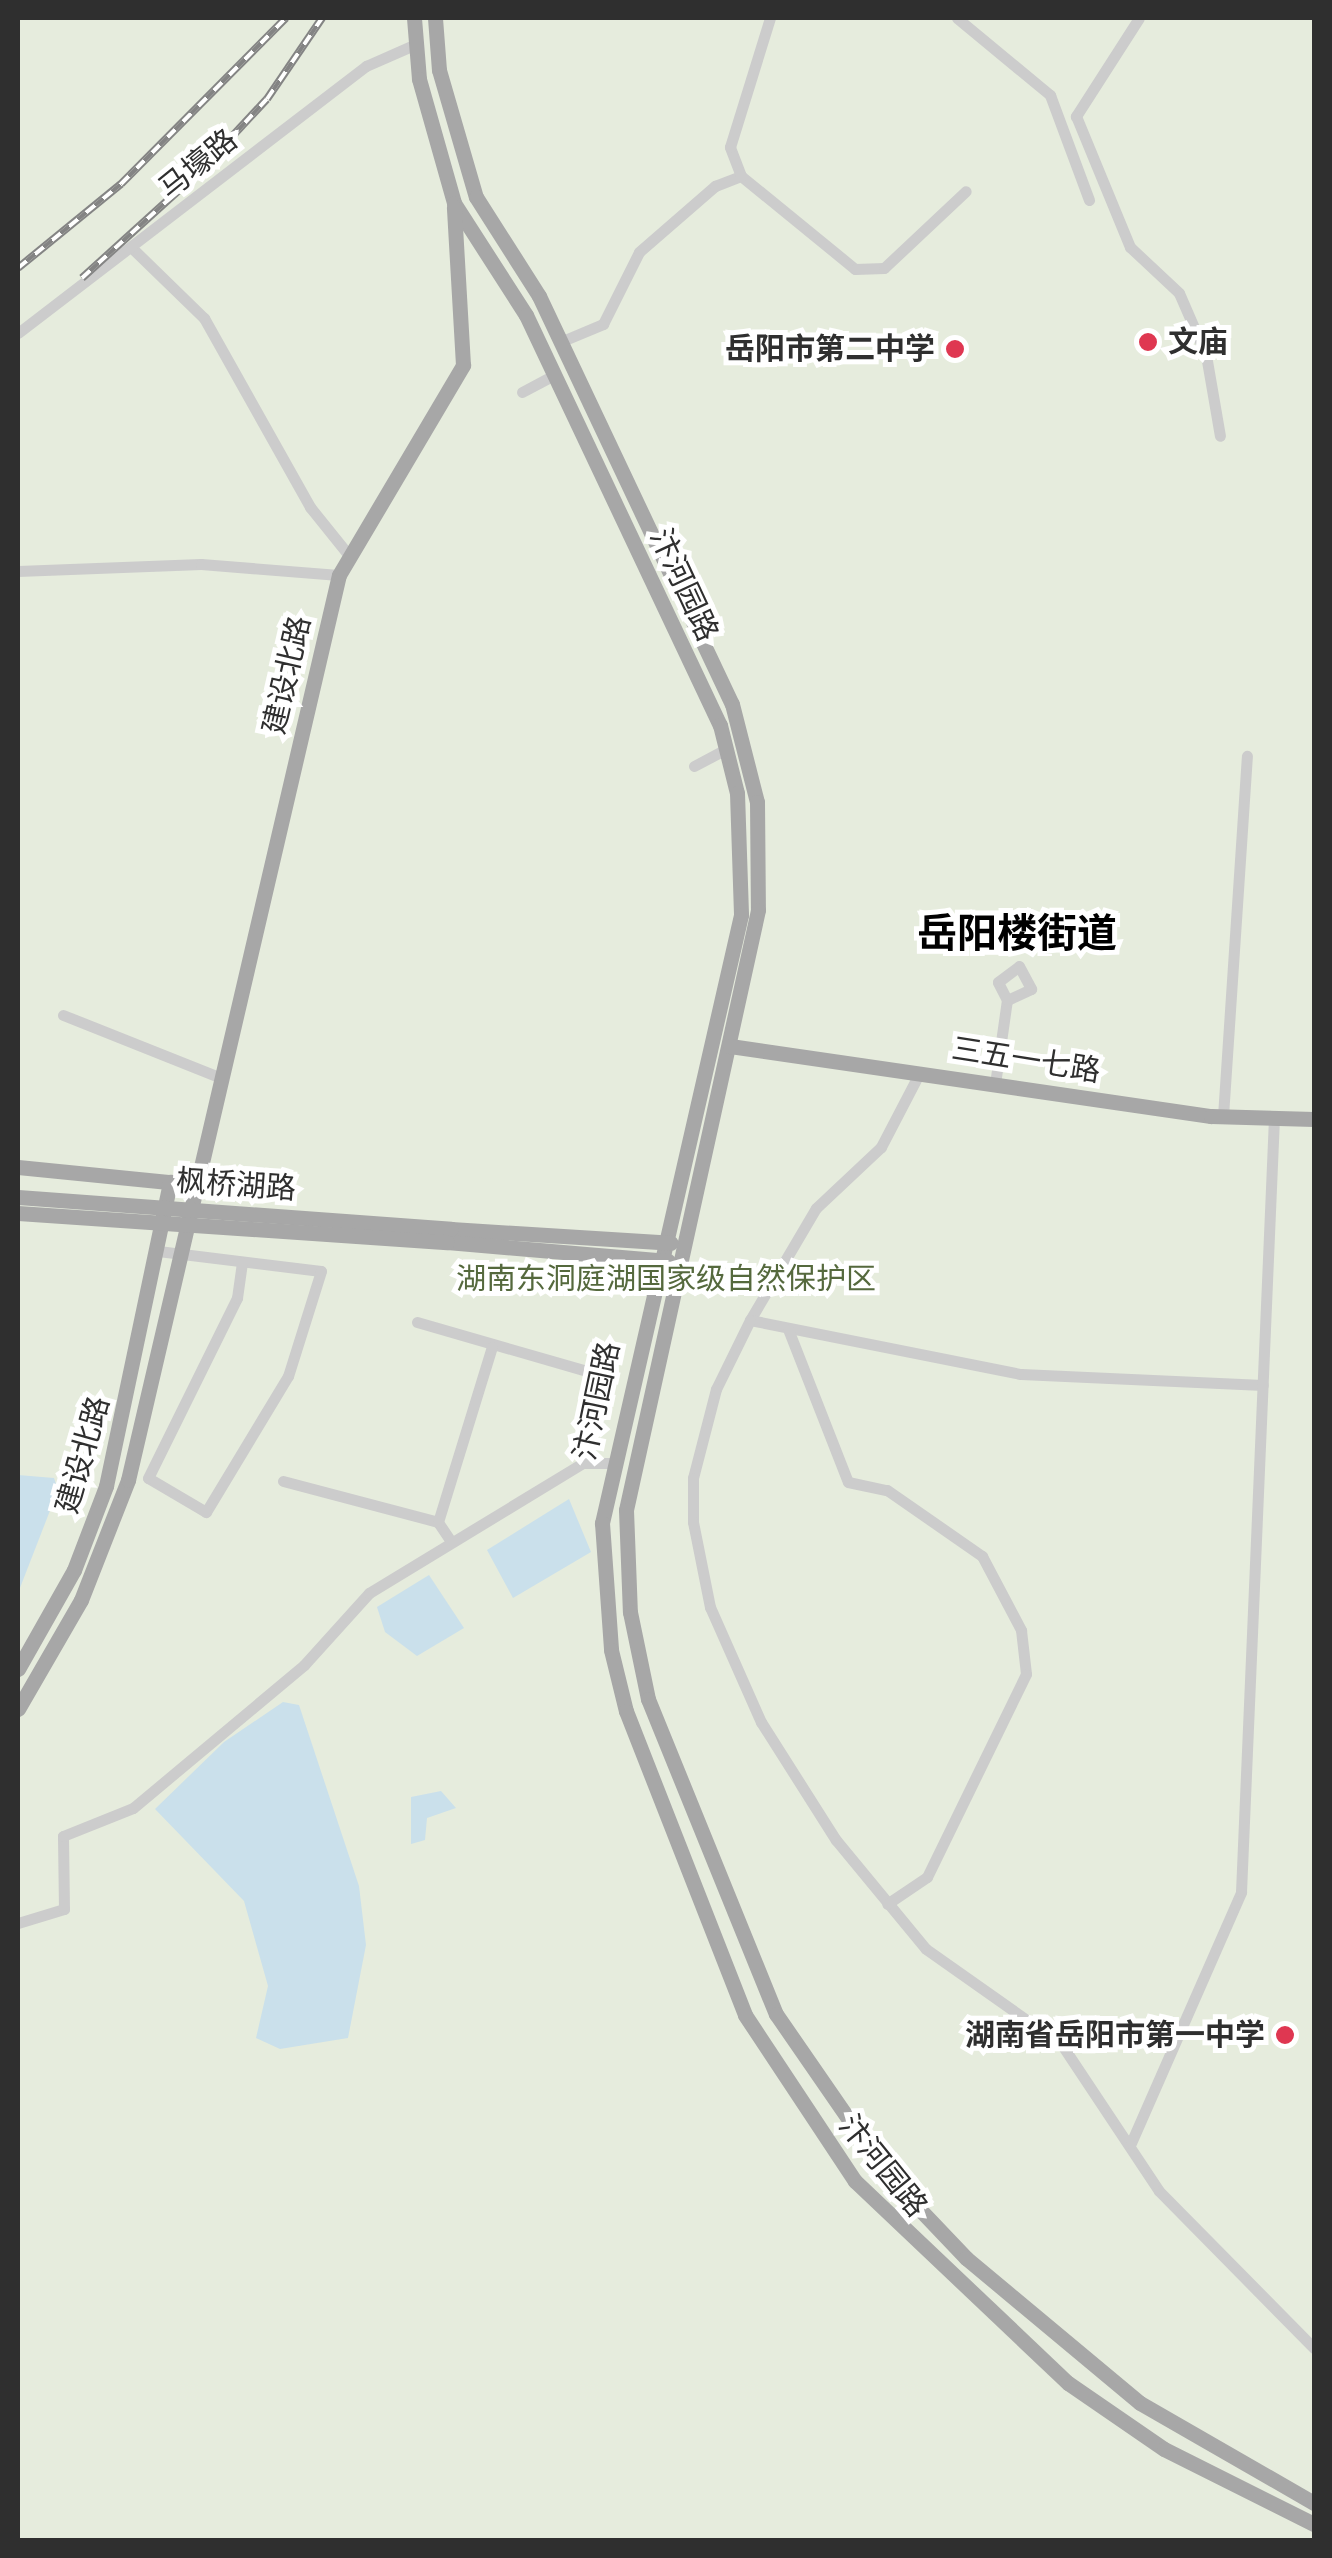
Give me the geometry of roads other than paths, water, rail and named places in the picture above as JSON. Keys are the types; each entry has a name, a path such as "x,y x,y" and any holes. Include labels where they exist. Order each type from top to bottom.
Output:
{"main road":[{"name":"汴河园路","path":"414,19 416,44 454,203 554,375 726,749 737,793 741,915 610,1463 604,1586 626,1711 722,1964 806,2115 916,2249 1068,2383 1164,2450 1314,2524"},
{"name":"汴河园路","path":"437,21 476,197 560,342 745,744 760,877 730,1046 626,1510 630,1612 648,1699 776,2014 834,2107 966,2258 1140,2404 1314,2503"},
{"name":"建设北路","path":"18,1709 113,1525 339,574 347,553 459,379 454,203"},
{"name":"三五一七路","path":"730,1046 1223,1116 1314,1119"},
{"path":"696,1108 706,1122 714,1113"},
{"path":"18,1167 192,1185"},
{"name":"建设北路","path":"18,1669 74,1570 106,1486 170,1182"},
{"name":"枫桥湖路","path":"18,1197 449,1236"},
{"name":"枫桥湖路","path":"18,1213 449,1236"},
{"path":"449,1236 660,1251 685,1244"},
{"path":"660,1251 681,1262"}],"street":[{"path":"770,18 730,147 742,176 854,269 884,268 966,191"},
{"path":"957,18 1050,94 1089,200"},
{"path":"1139,18 1076,116 1130,246 1179,293 1206,355 1220,436"},
{"name":"马壕路","path":"18,333 134,250 366,66 416,44"},
{"path":"560,342 603,324 639,252 729,176 742,176"},
{"path":"134,250 204,318 310,507 347,553"},
{"path":"522,392 554,375"},
{"path":"18,571 201,564 339,574"},
{"path":"694,766 726,749"},
{"path":"1223,1116 1247,756"},
{"path":"995,1084 1006,1000"},
{"path":"63,1015 220,1078"},
{"path":"920,1072 881,1147 816,1208 750,1320 716,1389 694,1478 700,1572 762,1722 887,1904 926,1949 1062,2045 1131,2144 1158,2191 1314,2348"},
{"path":"1131,2144 1241,1892 1274,1118"},
{"path":"158,1251 322,1270 288,1376 206,1512 148,1478 237,1298 242,1262"},
{"path":"750,1320 1021,1374 1263,1385"},
{"path":"417,1322 492,1348 607,1377"},
{"path":"788,1329 848,1482 887,1490 982,1556 1021,1630 1026,1674 928,1878 887,1904"},
{"path":"438,1522 492,1348"},
{"path":"18,1923 64,1909 63,1836 134,1808 304,1664 369,1593 450,1540 582,1464 610,1463"},
{"path":"283,1481 438,1522 450,1540"}],"water":[{"path":"18,1475 54,1478 58,1490 18,1593"},
{"path":"569,1499 591,1552 513,1598 487,1550"},
{"path":"429,1575 464,1628 417,1656 385,1632 377,1607"},
{"path":"283,1702 299,1705 359,1886 366,1945 348,2038 280,2049 256,2038 268,1986 244,1901 155,1809 224,1742"},
{"path":"441,1791 456,1808 427,1818 425,1840 411,1844 411,1797"}],"railway":[{"path":"18,268 121,184 286,18"},
{"path":"82,278 200,171 267,99 322,18"}],"place":[{"name":"文庙","path":"1148,342"},
{"name":"岳阳市第二中学","path":"955,349"},
{"name":"湖南省岳阳市第一中学","path":"1285,2035"}],"district":[{"name":"岳阳楼街道","path":"1017,934"}],"park label":[{"name":"湖南东洞庭湖国家级自然保护区","path":"666,1279"}]}
